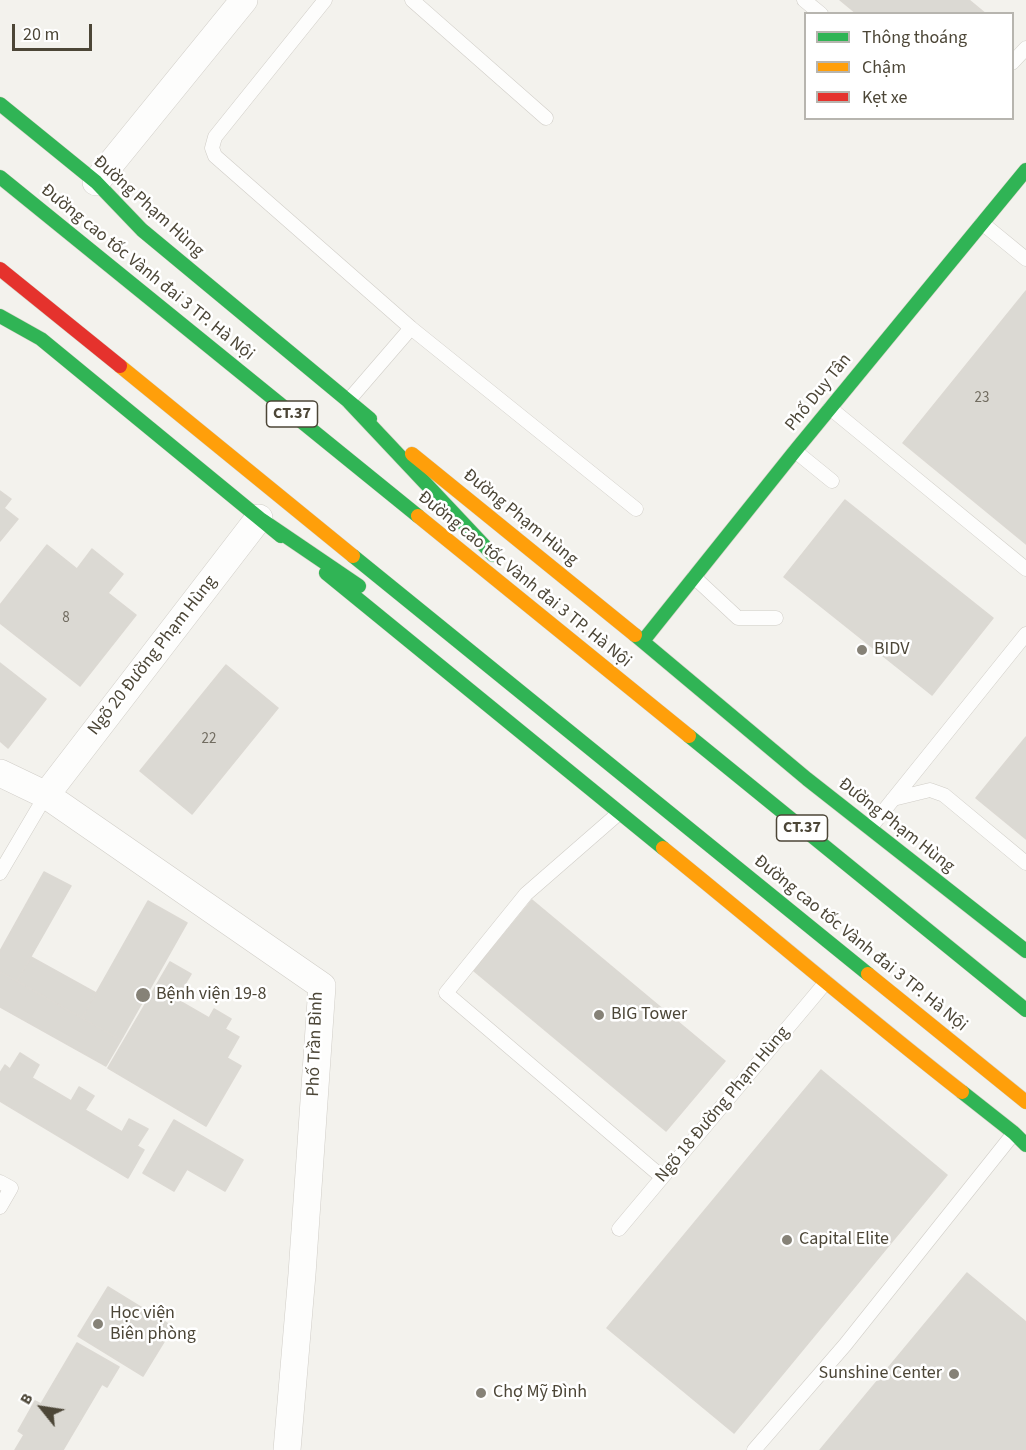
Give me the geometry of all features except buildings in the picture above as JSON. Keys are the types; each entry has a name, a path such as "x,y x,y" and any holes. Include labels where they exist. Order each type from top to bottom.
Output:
{"main road":[{"name":"Đường Phạm Hùng","path":"0,104 95,191 348,401 643,641 807,779 1026,951"},
{"name":"Phố Duy Tân","path":"643,641 982,223 1021,186 1026,170"},
{"name":"Đường cao tốc Vành đai 3 TP. Hà Nội","path":"0,177 1023,1008"},
{"name":"Đường cao tốc Vành đai 3 TP. Hà Nội","path":"0,269 1026,1102"},
{"path":"0,309 41,339 620,812 874,1023 1014,1133 1026,1145"},
{"path":"0,316 41,339"},
{"path":"348,401 583,651"},
{"path":"259,518 384,603"},
{"path":"413,622 538,706"}],"street":[{"path":"95,191 244,0"},
{"name":"Ngõ 20 Đường Phạm Hùng","path":"46,795 259,518"},
{"name":"Phố Trần Bình","path":"0,773 46,795 322,986 287,1450"}],"lane":[{"path":"324,0 215,137 212,148 215,156 411,328 636,509"},
{"path":"412,0 546,118"},
{"path":"804,0 819,12"},
{"path":"1014,61 1026,48"},
{"path":"982,223 1026,259"},
{"path":"348,401 411,328"},
{"path":"830,408 1026,569"},
{"path":"795,451 832,481"},
{"path":"694,577 738,618 776,618"},
{"path":"870,828 1026,634"},
{"path":"893,799 930,790 944,795 1026,863"},
{"path":"0,873 46,795"},
{"path":"620,812 526,894 446,993 662,1177"},
{"name":"Ngõ 18 Đường Phạm Hùng","path":"619,1229 826,982"},
{"path":"754,1450 845,1345 1014,1133"},
{"path":"0,1182 11,1188 0,1207"}],"traffic: fast":[{"path":"0,104 96,182 142,230 370,419"},
{"path":"643,641 795,451 1026,170"},
{"path":"0,177 418,516"},
{"path":"0,316 41,339 281,536"},
{"path":"348,401 493,555"},
{"path":"259,518 359,586"},
{"path":"353,556 868,974"},
{"path":"326,573 663,848"},
{"path":"635,635 807,779 1026,951"},
{"path":"689,736 1026,1010"},
{"path":"962,1092 1026,1145"}],"traffic: slow":[{"path":"120,366 353,556"},
{"path":"412,454 635,635"},
{"path":"418,516 689,736"},
{"path":"663,848 962,1092"},
{"path":"868,974 1026,1102"}],"traffic: jam":[{"path":"0,269 120,366"}],"place":[{"name":"BIDV","path":"862,650"},
{"name":"Bệnh viện 19-8","path":"143,995"},
{"name":"BIG Tower","path":"599,1015"},
{"name":"Capital Elite","path":"787,1240"},
{"name":"Học viện Biên phòng","path":"98,1324"},
{"name":"Sunshine Center","path":"954,1374"},
{"name":"Chợ Mỹ Đình","path":"481,1393"}]}
